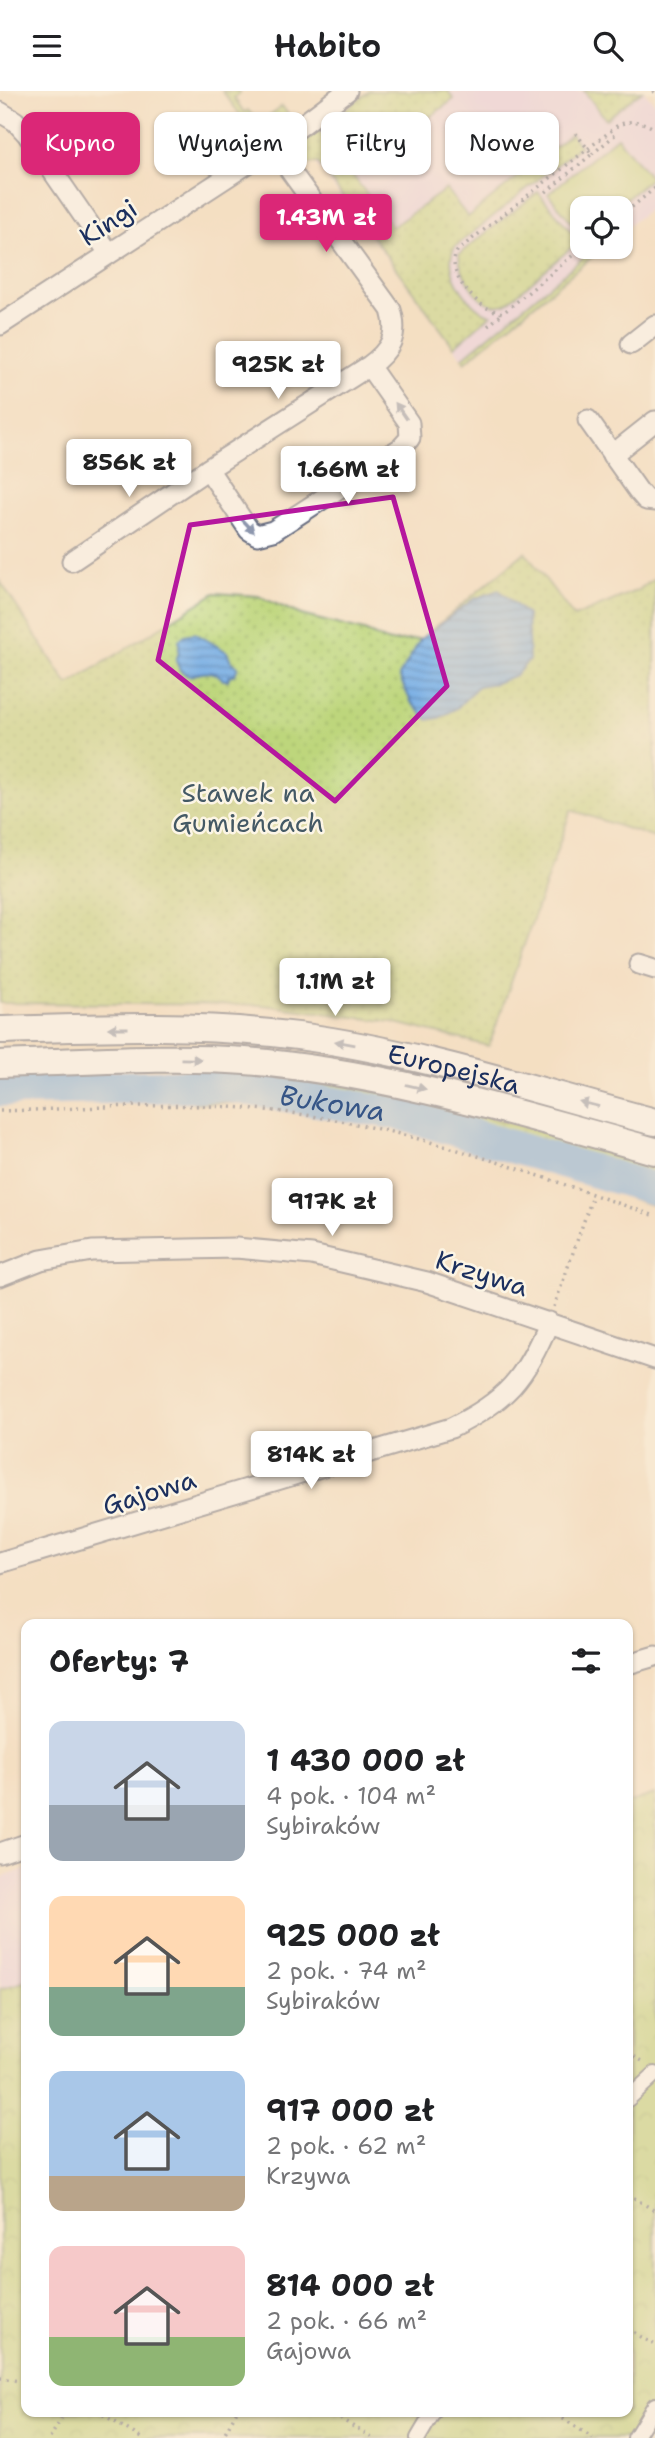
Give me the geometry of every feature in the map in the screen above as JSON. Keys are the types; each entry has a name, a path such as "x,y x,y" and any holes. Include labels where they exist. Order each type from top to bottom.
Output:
{"main road":[{"name":"Europejska","path":"0,1030 200,1027 300,1036 406,1055 655,1122"},
{"name":"Europejska","path":"0,1064 188,1059 245,1061 319,1069 437,1092 655,1151"}],"street":[{"name":"Kingi","path":"307,121 347,91"},
{"path":"3,117 27,134 109,253"},
{"name":"Kingi","path":"0,325 229,175"},
{"path":"72,561 208,469 369,366 386,352 395,333 391,310 292,175"},
{"path":"631,344 655,325"},
{"path":"208,469 249,530 257,535 273,531 401,448 410,438 409,423 369,366"},
{"path":"587,420 646,500 655,502"},
{"path":"612,455 655,421"},
{"name":"Krzywa","path":"0,1276 41,1260 93,1251 198,1248 277,1250 312,1255 427,1282 655,1359"},
{"name":"Gajowa","path":"0,1563 451,1428 491,1405 514,1385 530,1364 549,1322"},
{"path":"633,1663 655,1656"},
{"path":"0,1853 21,1846"},
{"path":"633,2092 651,2069"},
{"path":"635,2438 655,2405"},
{"path":"418,2438 430,2417"}],"path":[{"path":"503,313 489,310 472,296 456,273 454,255 622,123 638,121 655,129"},
{"path":"574,131 592,154"},
{"path":"546,192 615,135"},
{"path":"633,205 655,188"},
{"path":"488,326 570,258"},
{"path":"0,1111 208,1105 309,1115 461,1150 655,1216"},
{"path":"549,1322 593,1195"},
{"path":"633,2056 651,2069"},
{"path":"633,2197 655,2211"},
{"path":"633,2332 655,2345"},
{"path":"0,2378 21,2381"},
{"path":"50,2438 62,2417"},
{"path":"107,2417 141,2438"},
{"path":"222,2438 234,2417"},
{"path":"338,2417 372,2438"},
{"path":"560,2417 593,2438"}],"highlighted area":[{"path":"393,497 447,686 335,801 158,660 190,525"}],"shaded area":[{"path":"380,91 644,91 655,103 655,204 633,222 633,196 570,196 570,259 589,259 465,362 324,175 431,175 431,112 351,112"},
{"path":"321,129 321,171 307,152 307,138"},
{"path":"21,1871 21,1983 0,1989 0,1878"}],"green space":[{"path":"222,91 239,91 234,98 244,112 238,112"},
{"path":"369,91 448,91 454,99 431,116 431,112 342,112"},
{"path":"584,91 642,91 606,119"},
{"path":"282,106 286,112 274,112"},
{"path":"318,130 321,134 321,167 318,163 307,164 309,137"},
{"path":"571,134 580,146 559,163 559,144"},
{"path":"617,137 651,178 629,196 570,196 570,221 548,194"},
{"path":"327,175 352,175 392,227 446,189 468,217 520,175 544,175 455,247 452,256 454,277 466,297 491,315 454,347"},
{"path":"538,192 570,230 570,249 506,304 488,303 480,298 467,281 459,254"},
{"path":"582,259 589,259 465,362 462,358"},
{"name":"Stawek na Gumieńcach","path":"525,552 574,617 638,590 655,578 655,838 571,810 489,1046 392,1022 262,1005 0,1003 0,581 68,685 215,593 258,596 301,615 364,631 389,642 421,639"},
{"path":"189,1072 257,1075 338,1084 423,1099 655,1163 655,1206 555,1173 338,1112 286,1103 194,1103"},
{"path":"655,1794 655,2438 0,2438 0,1989 21,1983 21,2417 633,2417 633,1801"}],"water":[{"path":"499,590 527,615 529,660 516,675 496,683 478,686 457,708 439,718 428,720 411,702 399,676 421,639 474,599"},
{"path":"195,633 227,652 238,667 228,680 223,680 212,672 188,676 180,670 176,661 179,640 185,635"}],"waterway":[{"name":"Bukowa","path":"0,1090 221,1085 401,1114 655,1189"}]}
